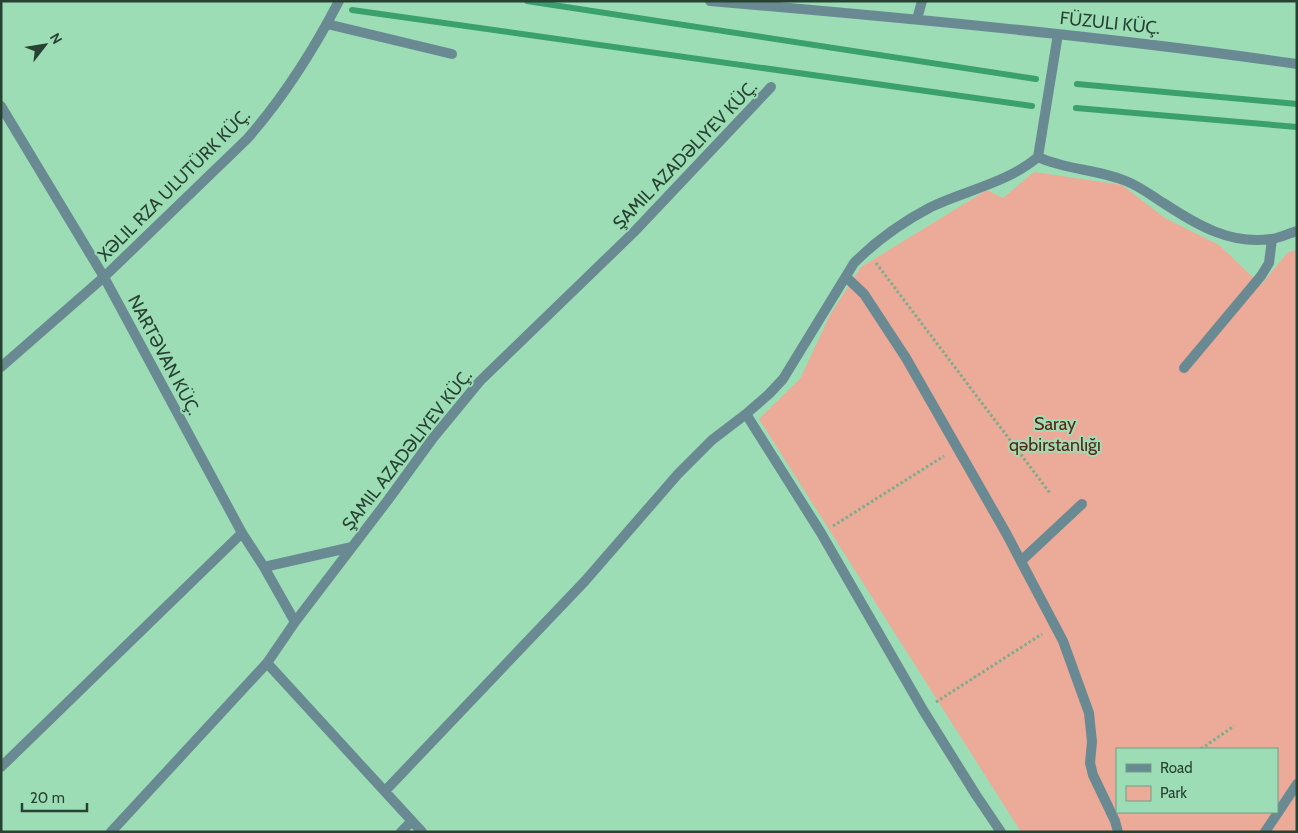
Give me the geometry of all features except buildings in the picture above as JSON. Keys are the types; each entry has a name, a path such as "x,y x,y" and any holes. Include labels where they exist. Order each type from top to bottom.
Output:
{"street":[{"name":"XƏLIL RZA ULUTÜRK KÜÇ.","path":"1,367 104,277 247,139 303,66 339,1"},
{"name":"FÜZULI KÜÇ.","path":"710,1 918,19 1174,46 1297,64"},
{"path":"918,19 922,1"},
{"path":"327,24 452,54"},
{"path":"385,791 585,581 678,474 712,440 770,394 783,380 854,263 895,230 931,208 1011,175 1029,165 1038,157 1058,34"},
{"name":"ŞAMIL AZADƏLIYEV KÜÇ.","path":"111,832 267,663 295,622 433,438 480,381 634,232 771,87"},
{"name":"NARTƏVAN KÜÇ.","path":"1,106 104,277 242,533 264,567 295,622"},
{"path":"1038,157 1053,164 1113,176 1139,186 1196,225 1237,239 1272,239 1297,231"},
{"path":"1184,368 1261,276 1269,263 1272,239"},
{"path":"846,277 864,294 906,358 1021,561 1063,641 1089,713 1092,742 1090,763 1093,775 1115,820 1118,832"},
{"path":"746,414 821,533 923,710 976,795 1002,832"},
{"path":"1021,561 1082,504"},
{"path":"1,767 242,533"},
{"path":"264,567 352,547"},
{"path":"267,663 422,832"},
{"path":"1278,812 1297,784"},
{"path":"1265,832 1278,813"},
{"path":"401,832 412,821"}],"path":[{"path":"867,251 1050,493"},
{"path":"821,533 957,447"},
{"path":"923,710 1055,626"},
{"path":"1202,748 1234,726"}],"green space":[{"name":"Saray qəbirstanlığı","path":"1034,172 1122,185 1165,218 1219,245 1261,285 1288,252 1297,250 1297,832 1021,832 759,419 800,379 830,315 861,267 987,190 1003,198"}],"waterway":[{"path":"527,1 1036,79"},
{"path":"352,10 1032,106"},
{"path":"1077,84 1297,104"},
{"path":"1076,108 1297,127"}]}
